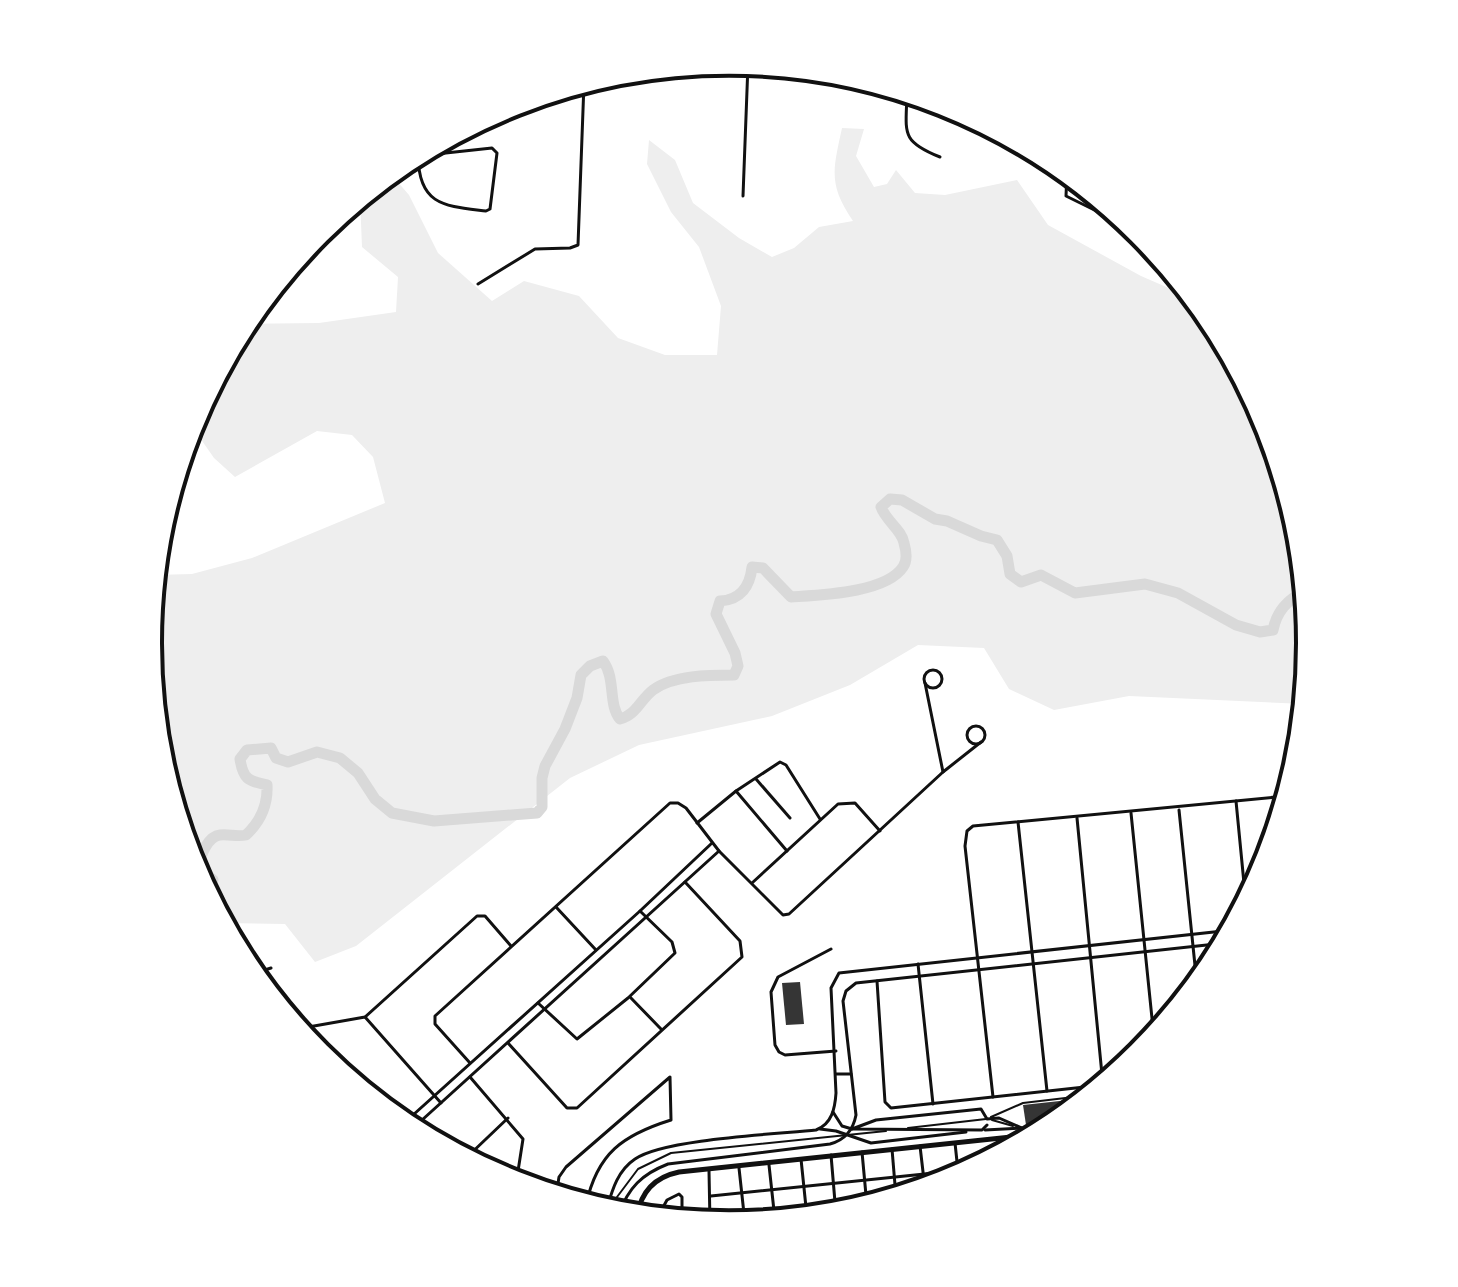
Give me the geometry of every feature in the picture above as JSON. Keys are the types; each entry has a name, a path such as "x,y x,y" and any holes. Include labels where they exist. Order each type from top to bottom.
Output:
{"main road":[{"path":"640,1204 651,1185 663,1176 679,1172 1010,1136"}],"street":[{"path":"743,196 748,77"},
{"path":"478,284 535,249 578,245 584,95"},
{"path":"907,105 910,141 916,147 940,157"},
{"path":"419,169 419,179 431,195 447,206 490,209 497,153 492,148 444,153"},
{"path":"1066,188 1066,196 1095,210"},
{"path":"925,683 932,688 938,686 941,675 937,671 928,671 924,678 925,683 943,772"},
{"path":"470,1063 434,1020 435,1016 670,803 686,808 719,851 779,912 789,914 943,772 981,742 984,738 982,730 978,727 970,729 968,740 973,744 981,742"},
{"path":"697,823 736,791 780,762 786,765 820,819"},
{"path":"755,778 790,818"},
{"path":"736,791 787,851"},
{"path":"993,1097 965,846 967,831 973,826 1275,797"},
{"path":"1236,801 1244,881"},
{"path":"752,883 838,804 855,803 880,831"},
{"path":"1179,808 1196,966"},
{"path":"1131,813 1152,1022"},
{"path":"1077,818 1102,1071"},
{"path":"1018,822 1047,1091"},
{"path":"414,1115 712,843"},
{"path":"422,1120 719,851"},
{"path":"508,1043 567,1108 577,1108 742,957 740,941 685,882"},
{"path":"556,907 596,950"},
{"path":"538,1003 577,1039 629,996 672,956 675,949 672,942 640,911"},
{"path":"311,1027 365,1017 477,916 485,916 511,946"},
{"path":"816,1130 827,1123 833,1112 836,1051 831,996 835,977 844,971 1217,932"},
{"path":"624,1201 638,1180 653,1169 668,1164 830,1144 846,1136 852,1129 856,1115 843,1001 846,991 856,983 1209,945"},
{"path":"831,949 778,977 771,992 775,1045 779,1052 785,1055 836,1051"},
{"path":"918,964 933,1104"},
{"path":"265,970 271,968"},
{"path":"877,981 885,1102 891,1108 1082,1087"},
{"path":"629,996 661,1029"},
{"path":"365,1017 441,1103"},
{"path":"836,1074 851,1074"},
{"path":"470,1077 523,1139 518,1170"},
{"path":"558,1184 566,1167 670,1077 671,1120 651,1125 626,1138 608,1153 589,1193"},
{"path":"852,1129 876,1120 981,1109 987,1119 999,1118 1021,1128"},
{"path":"833,1112 842,1126 852,1129 1021,1128"},
{"path":"474,1150 508,1118"},
{"path":"982,1130 987,1122"},
{"path":"610,1198 613,1186 633,1160 644,1153 675,1145 816,1130 836,1131 871,1143 982,1130"},
{"path":"955,1143 957,1163"},
{"path":"920,1146 924,1174"},
{"path":"892,1149 895,1186"},
{"path":"862,1152 866,1194"},
{"path":"831,1155 836,1201"},
{"path":"801,1159 806,1206"},
{"path":"769,1162 774,1209"},
{"path":"739,1165 744,1211"},
{"path":"709,1168 710,1210"},
{"path":"711,1196 932,1173"},
{"path":"663,1207 667,1200 679,1194 682,1209"}],"lane":[{"path":"987,1122 1019,1104 1069,1098"},
{"path":"616,1200 628,1180 651,1160 671,1153 987,1122 1024,1128"}],"path":[{"path":"995,1138 996,1144"}],"shaded area":[{"path":"842,128 864,129 856,156 874,187 887,184 896,170 915,193 945,195 1017,180 1048,225 1172,290 1201,328 1238,393 1253,426 1277,497 1292,569 1295,606 1293,703 1129,696 1054,710 1009,689 984,648 918,645 850,685 772,716 639,745 570,778 356,946 315,962 285,924 236,923 205,861 172,754 163,681 166,575 192,574 252,558 385,503 373,457 352,435 317,431 235,477 214,458 200,438 220,393 260,324 319,323 396,312 398,277 362,247 361,212 399,183 409,195 438,253 492,301 524,281 579,296 618,338 665,355 717,355 721,306 699,247 671,212 647,164 649,140 675,160 693,203 739,238 772,257 794,248 819,227 853,221 836,186 836,155"}],"building":[{"path":"800,982 804,1024 786,1025 782,983"},
{"path":"1065,1100 1029,1125 1026,1125 1023,1105"}],"waterway":[{"path":"203,855 216,836 246,835 259,819 267,785 245,775 240,759 247,750 271,748 276,758 288,762 317,752 340,758 358,773 375,799 392,813 434,821 537,813 542,807 545,766 565,729 577,698 581,675 590,666 603,661 607,668 614,706 620,719 634,711 653,690 671,681 734,675 738,666 735,653 716,614 720,601 734,598 743,591 752,567 763,568 791,597 852,591 894,576 905,564 906,555 903,538 881,507 890,499 902,500 935,519 997,540 1007,556 1010,574 1021,582 1041,575 1075,593 1145,584 1178,593 1236,625 1260,632 1273,630 1277,617 1294,597"}]}
